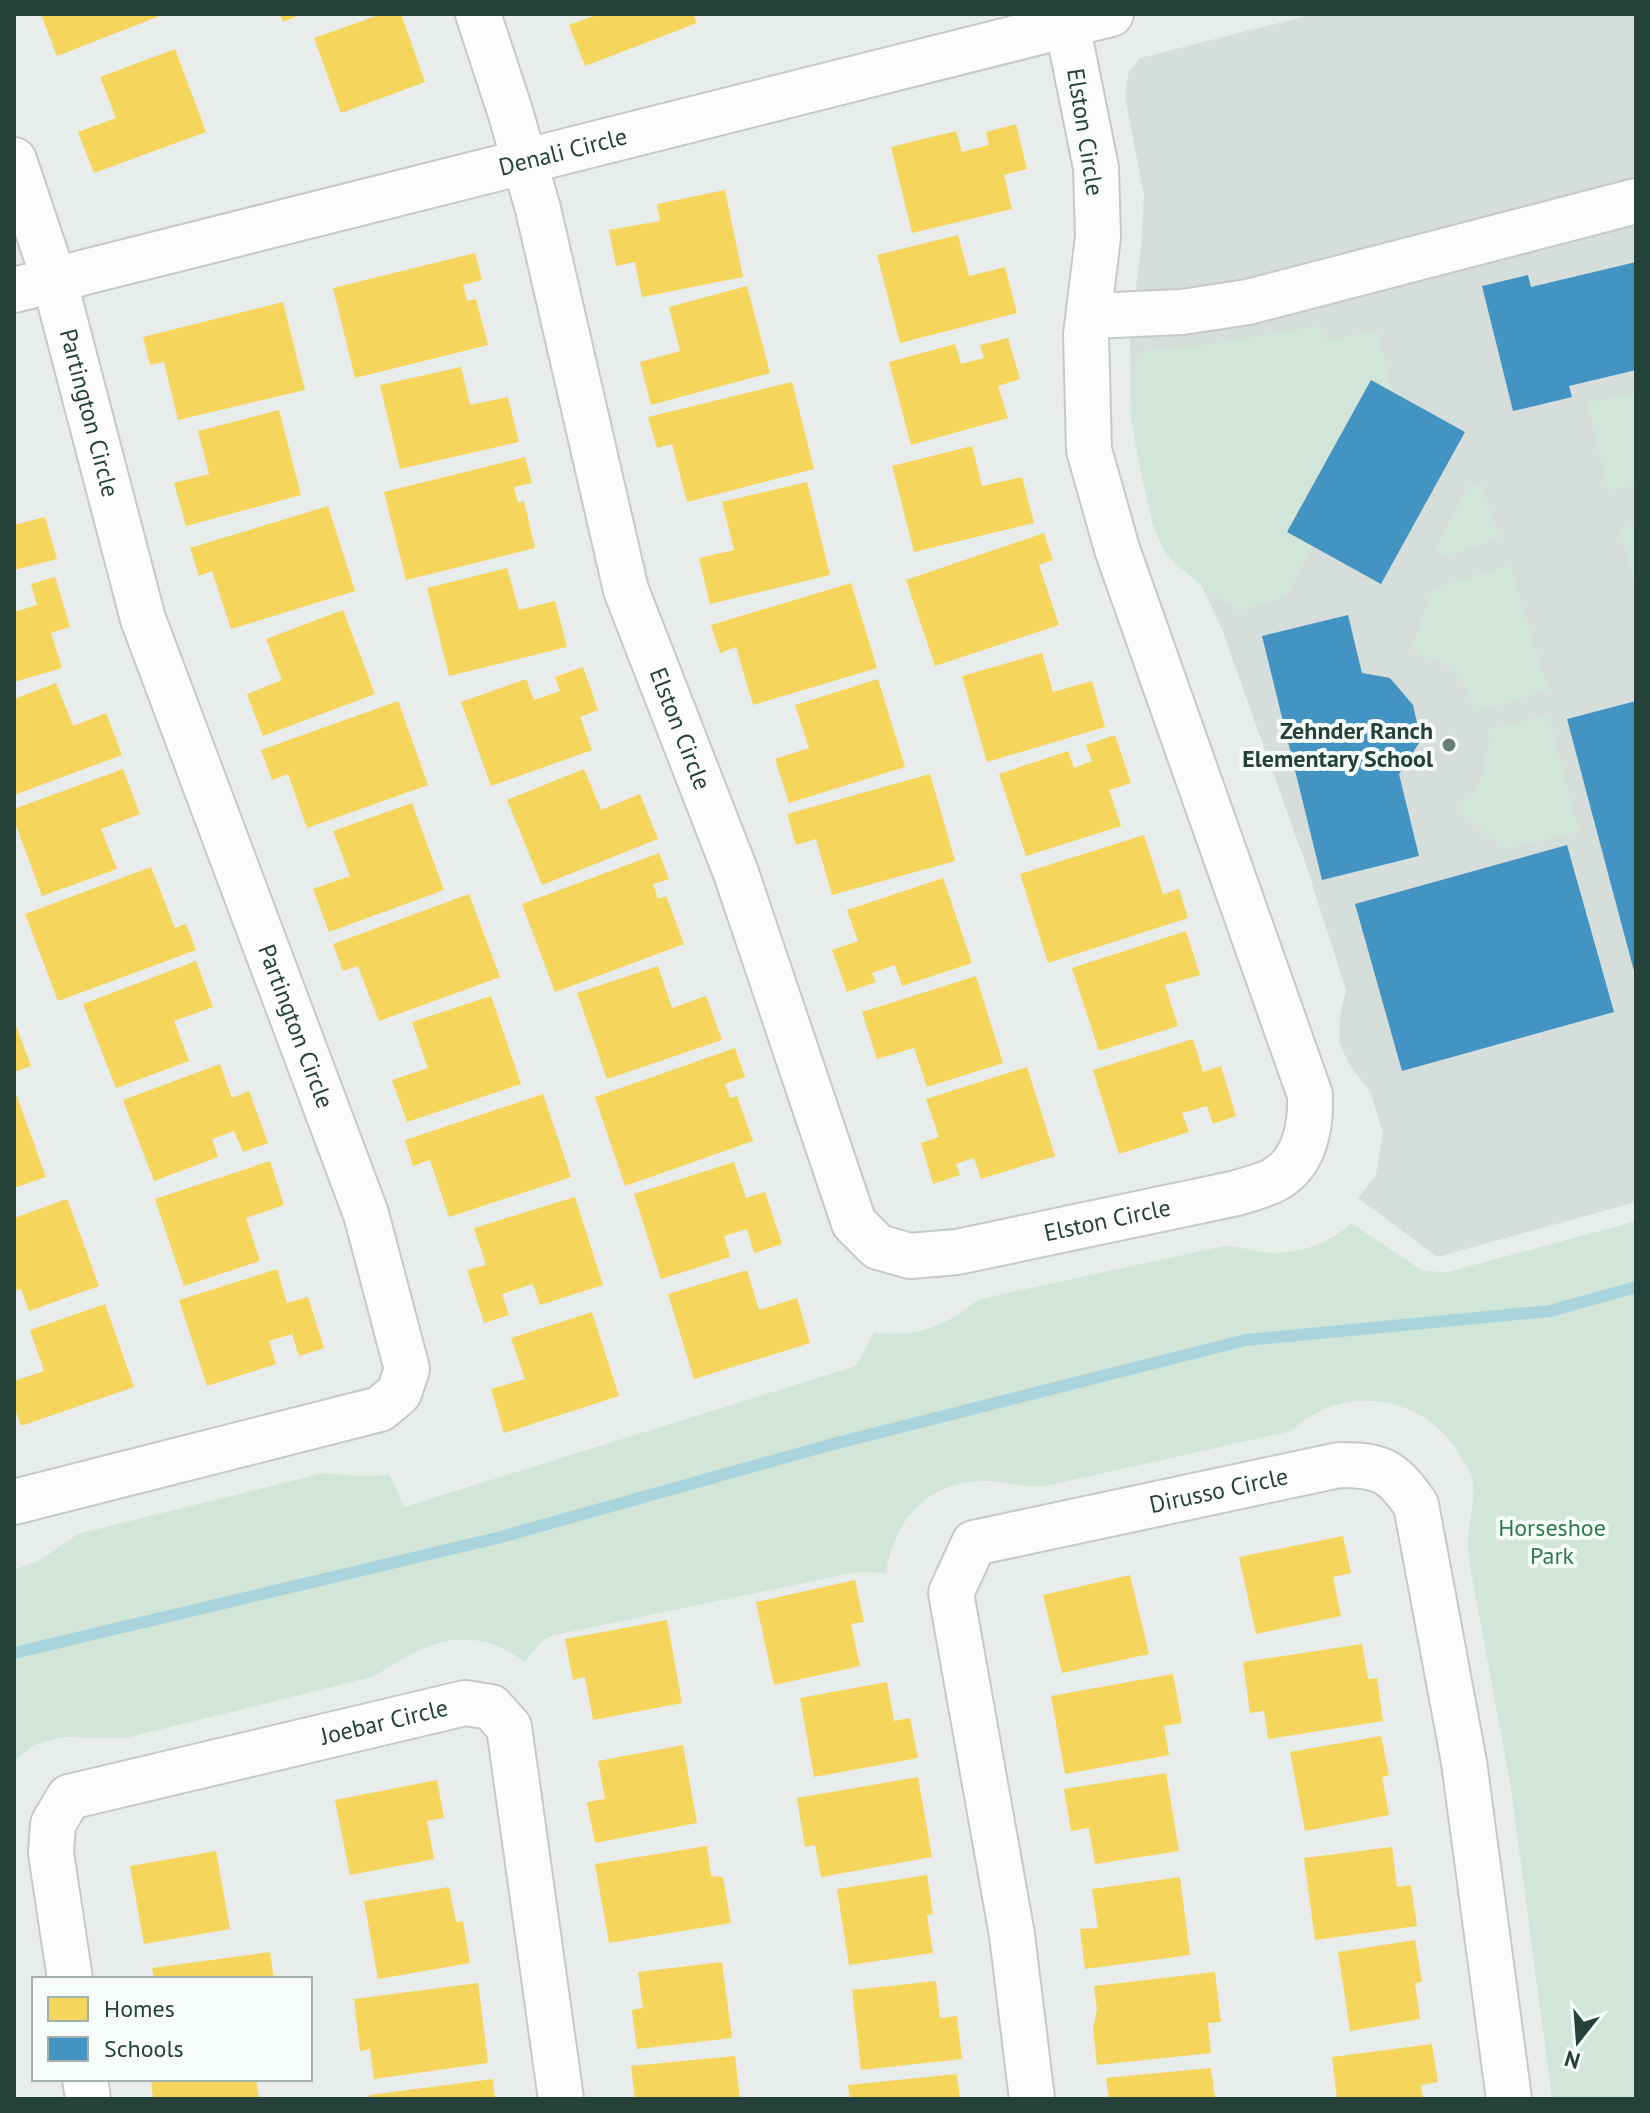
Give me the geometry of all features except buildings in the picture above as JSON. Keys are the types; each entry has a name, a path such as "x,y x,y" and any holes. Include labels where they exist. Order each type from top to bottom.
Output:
{"street":[{"name":"Elston Circle","path":"478,14 538,209 626,590 736,873 854,1223 878,1247 910,1256 957,1252 1237,1193 1276,1180 1300,1155 1311,1124 1310,1095 1117,549 1089,450 1086,335 1098,237 1096,168 1066,20"},
{"name":"Denali Circle","path":"34,284 524,162 1066,20 1111,14"},
{"name":"Partington Circle","path":"14,160 34,284 143,619 366,1214 407,1369 399,1393 380,1409 14,1502"},
{"path":"1089,316 1182,312 1248,302 1636,201"},
{"name":"Dirusso Circle","path":"1032,2099 1012,1935 951,1593 974,1543 1339,1465 1369,1465 1399,1479 1416,1505 1464,1762 1509,2099"},
{"name":"Joebar Circle","path":"70,1977 51,1853 53,1824 69,1797 465,1703 491,1707 509,1727 561,2099"}],"shaded area":[{"name":"Zehnder Ranch Elementary School","path":"1314,14 1636,14 1636,1202 1437,1257 1358,1198 1376,1175 1383,1133 1371,1094 1348,1062 1339,1042 1340,1015 1346,990 1305,862 1221,627 1201,584 1165,551 1152,521 1131,417 1130,334 1144,196 1125,97 1128,74 1140,58"}],"green space":[{"path":"1320,326 1324,342 1377,330 1393,392 1370,380 1287,531 1312,545 1286,597 1238,611 1182,569 1161,543 1144,487 1131,416 1137,361 1150,350 1192,347"},
{"path":"1636,393 1636,484 1608,491 1588,403"},
{"path":"1470,483 1481,484 1499,539 1441,557 1437,546"},
{"path":"1636,525 1636,587 1620,529"},
{"path":"1510,565 1548,690 1475,712 1465,686 1454,671 1411,651 1433,589"},
{"path":"1548,715 1579,831 1504,849 1459,809 1478,787 1490,742 1487,730"},
{"name":"Horseshoe Park","path":"1636,1221 1636,2099 1552,2099 1511,1788 1470,1566 1468,1539 1473,1483 1467,1467 1447,1437 1407,1409 1384,1402 1359,1401 1335,1405 1312,1415 1291,1431 1046,1486 985,1481 946,1488 930,1496 906,1520 890,1554 886,1573 856,1572 550,1636 525,1662 505,1649 485,1642 466,1639 448,1641 412,1654 375,1676 126,1738 61,1737 34,1745 14,1761 14,1570 40,1560 78,1534 323,1473 390,1475 404,1507 856,1366 874,1332 896,1334 918,1331 939,1325 985,1298 1224,1246 1274,1253 1298,1250 1321,1243 1351,1223 1423,1271 1448,1272"}],"waterway":[{"path":"14,1653 497,1538 833,1444 1246,1340 1550,1311 1636,1287"}],"place":[{"name":"Zehnder Ranch Elementary School","path":"1449,745"}]}
